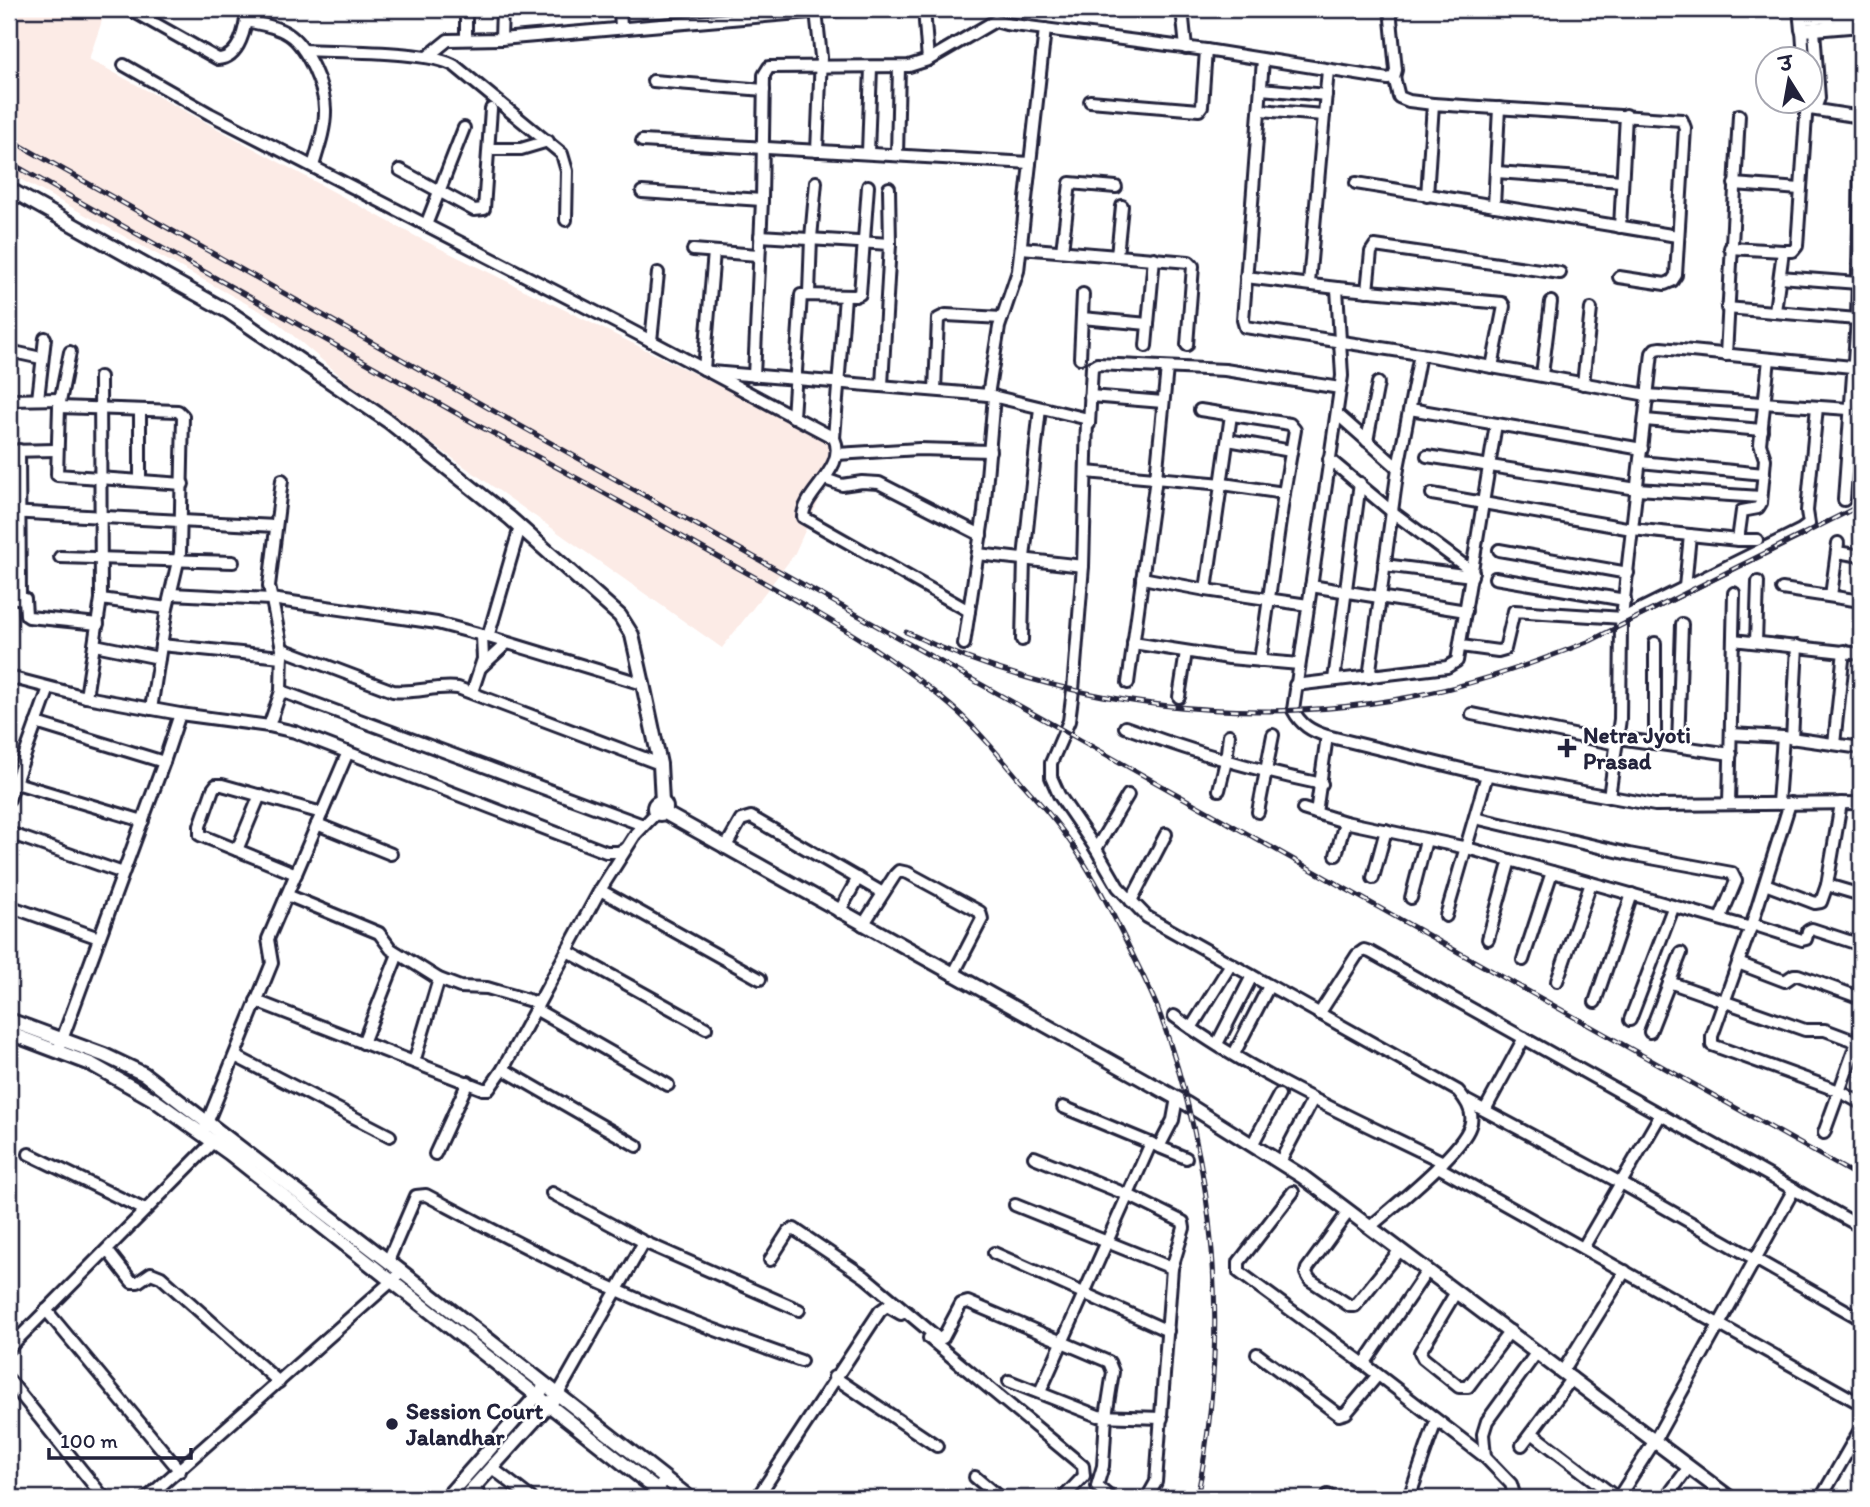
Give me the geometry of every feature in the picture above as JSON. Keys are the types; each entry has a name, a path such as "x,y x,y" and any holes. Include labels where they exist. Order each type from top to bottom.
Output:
{"street":[{"path":"129,9 218,59 225,58 235,50 246,21 247,9"},
{"path":"466,9 466,39"},
{"path":"501,39 502,9"},
{"path":"620,9 621,28"},
{"path":"687,9 688,22"},
{"path":"427,57 448,40 501,39 787,11 845,9"},
{"path":"924,9 928,60"},
{"path":"991,9 995,21"},
{"path":"1182,9 1186,48"},
{"path":"1390,9 1396,62 1394,77 1399,97 1433,104 1677,118 1685,123 1676,275 1672,281 1661,284 1619,277"},
{"path":"816,11 820,66 817,150"},
{"path":"1807,19 1861,14"},
{"path":"1807,19 1861,25"},
{"path":"1805,46 1807,19"},
{"path":"1807,19 1811,46"},
{"path":"246,21 282,30 291,35 304,50 323,93 326,112 313,166"},
{"path":"754,376 764,90 765,70 769,67 909,66 928,60 995,21 1206,50 1381,79 1394,77"},
{"path":"964,644 981,535 990,451 991,396 997,336 1017,279 1045,29"},
{"path":"304,50 427,57 447,61 455,66 557,148 565,158 566,220"},
{"path":"1090,101 1199,110 1202,106 1206,50"},
{"path":"1264,60 1246,277 1243,320 1245,327 1420,354 1647,395 1849,409"},
{"path":"124,65 210,114 834,438"},
{"path":"868,153 871,67"},
{"path":"897,155 899,67"},
{"path":"1309,283 1328,70"},
{"path":"653,81 764,90"},
{"path":"1261,89 1326,95"},
{"path":"1427,196 1433,104"},
{"path":"1494,205 1499,108"},
{"path":"400,170 474,210 484,209 491,109"},
{"path":"1260,110 1324,115"},
{"path":"1825,111 1861,117"},
{"path":"1620,227 1626,115"},
{"path":"1726,355 1738,115"},
{"path":"1730,248 1793,251 1797,246 1807,116"},
{"path":"1844,500 1857,319 1861,125"},
{"path":"426,225 464,128"},
{"path":"489,149 521,149 548,141"},
{"path":"642,141 1030,163"},
{"path":"1497,172 1622,181"},
{"path":"809,293 816,182"},
{"path":"1062,251 1070,183 1116,187"},
{"path":"1356,183 1677,236"},
{"path":"1734,184 1800,189"},
{"path":"793,417 801,295 860,294 868,186"},
{"path":"882,385 890,244 889,188"},
{"path":"9,189 229,312 388,421 520,527 620,616 632,635 660,764 661,809 643,825 625,849 503,1069 489,1089 483,1089 256,1001"},
{"path":"642,192 762,200"},
{"path":"1117,255 1122,206"},
{"path":"760,236 890,244"},
{"path":"1367,291 1371,251 1375,246 1560,273"},
{"path":"1021,248 1189,262 1193,266 1187,345"},
{"path":"693,250 758,255"},
{"path":"1775,311 1783,251"},
{"path":"708,371 714,252"},
{"path":"1146,346 1154,258"},
{"path":"651,341 659,273"},
{"path":"1780,276 1858,283"},
{"path":"1246,277 1502,303 1504,306 1492,367"},
{"path":"1337,288 1342,361 1340,388 1295,685 1293,710 1298,720 1314,732 1327,736 1487,775 1656,805 1861,803"},
{"path":"1080,358 1083,294"},
{"path":"845,296 834,438 837,454 803,514 806,520 970,611"},
{"path":"1542,376 1551,302"},
{"path":"1727,308 1857,319"},
{"path":"1583,384 1591,309"},
{"path":"935,390 938,319 946,315 1002,318"},
{"path":"1082,318 1148,324"},
{"path":"38,399 45,338"},
{"path":"1609,797 1620,719 1623,618 1632,529 1651,359 1655,349 1852,367"},
{"path":"9,351 41,358"},
{"path":"70,352 60,403 57,475 183,484"},
{"path":"1369,677 1391,512 1420,354"},
{"path":"1738,540 1742,512 1758,508 1761,497 1765,457 1760,447 1769,359"},
{"path":"1340,388 1224,370 1094,365 1088,424 1083,566 1069,721 1050,770 1059,795 1096,849 1109,874 1130,901 1158,925 1458,1091 1467,1101 1621,1183 1861,1320"},
{"path":"1128,683 1156,478 1167,368"},
{"path":"708,371 991,396 1084,418 1088,424"},
{"path":"86,697 102,599 100,377"},
{"path":"1367,441 1378,383"},
{"path":"1090,396 1163,402"},
{"path":"9,400 38,399 99,409 182,413 183,484 179,560 167,608 151,709"},
{"path":"1461,646 1498,651 1505,649 1514,611 1623,618 1809,524 1807,511 1817,407"},
{"path":"1022,640 1024,558 1040,408"},
{"path":"1410,409 1642,449"},
{"path":"1200,410 1290,424 1295,430 1260,661"},
{"path":"140,411 140,479"},
{"path":"1337,414 1398,468"},
{"path":"1206,590 1231,415"},
{"path":"1645,420 1762,430"},
{"path":"1295,685 1447,667 1457,661 1496,424"},
{"path":"1228,440 1292,451"},
{"path":"837,454 919,449 990,451"},
{"path":"56,450 14,450 15,597 26,601 26,615 29,617 98,624"},
{"path":"1427,456 1637,489 1761,497"},
{"path":"1329,459 1391,512 1472,574"},
{"path":"1640,462 1764,474"},
{"path":"1086,472 1223,484 1284,493"},
{"path":"825,479 842,485 879,483 981,535"},
{"path":"269,726 281,691 282,653 269,580 282,480"},
{"path":"1334,680 1360,483"},
{"path":"1432,494 1632,529 1757,540"},
{"path":"13,512 276,526"},
{"path":"472,692 481,667 485,636 520,527"},
{"path":"1685,587 1690,535"},
{"path":"1831,597 1837,547 1861,556"},
{"path":"1499,550 1628,573"},
{"path":"978,554 1083,566"},
{"path":"60,557 102,556 233,562"},
{"path":"1384,565 1472,574"},
{"path":"1142,578 1308,605"},
{"path":"1495,578 1625,600"},
{"path":"1756,642 1758,582"},
{"path":"1311,586 1466,611"},
{"path":"1782,589 1861,601"},
{"path":"1729,804 1734,593"},
{"path":"171,594 271,599 437,623 643,684"},
{"path":"102,599 167,608"},
{"path":"1678,746 1682,624"},
{"path":"1733,640 1861,654"},
{"path":"481,667 507,643"},
{"path":"1133,643 1186,652 1299,664"},
{"path":"1655,643 1655,743"},
{"path":"95,645 159,658"},
{"path":"161,645 282,653 394,691 448,687 472,692 660,764"},
{"path":"1778,803 1797,646"},
{"path":"1834,744 1844,651"},
{"path":"1179,696 1186,652"},
{"path":"9,677 86,697 269,726 295,733 606,852 625,849"},
{"path":"9,799 49,688"},
{"path":"281,691 643,825"},
{"path":"60,1045 180,714"},
{"path":"1472,714 1617,741 1655,743 1731,754"},
{"path":"36,723 164,762"},
{"path":"1125,727 1226,761 1322,784"},
{"path":"1219,790 1229,734"},
{"path":"1731,734 1861,748"},
{"path":"1258,812 1273,735"},
{"path":"1316,813 1327,736"},
{"path":"201,1133 209,1122 273,960 268,939 348,752"},
{"path":"1446,916 1487,775"},
{"path":"16,783 143,821"},
{"path":"296,874 199,833 214,786 222,785 322,813"},
{"path":"237,849 260,795"},
{"path":"1096,849 1128,795"},
{"path":"1790,803 1752,926 1712,1037 1712,1045 1839,1091 1861,1104"},
{"path":"1765,884 1818,903 1823,899 1841,803"},
{"path":"661,809 839,912 1177,1098 1280,1162 1510,1331 1730,1498"},
{"path":"1303,809 1467,848 1673,908 1802,940 1812,929 1861,945"},
{"path":"726,848 741,820 751,817 883,893"},
{"path":"1475,818 1629,854 1732,873 1736,881 1720,919"},
{"path":"1336,855 1345,821"},
{"path":"317,824 391,854"},
{"path":"1373,877 1386,830"},
{"path":"9,832 123,873"},
{"path":"1130,901 1166,834"},
{"path":"1410,898 1426,840"},
{"path":"1488,939 1510,860"},
{"path":"863,925 897,872 904,871 980,912 982,919 953,975"},
{"path":"1523,960 1552,872"},
{"path":"839,912 858,878"},
{"path":"1558,981 1591,883"},
{"path":"1827,885 1861,895"},
{"path":"600,890 760,979"},
{"path":"1595,1002 1632,894"},
{"path":"287,895 379,933 385,944 398,954 439,979 460,987 487,988 537,1006 668,1085"},
{"path":"9,906 99,938"},
{"path":"1630,1020 1673,908"},
{"path":"1319,1014 1357,956 1364,950 1861,1227"},
{"path":"568,951 706,1028"},
{"path":"1650,1032 1681,953"},
{"path":"363,1043 398,954"},
{"path":"1738,963 1786,981 1798,975 1861,998"},
{"path":"1191,1028 1231,964"},
{"path":"1217,1044 1252,976"},
{"path":"414,1062 439,979"},
{"path":"1670,982 1805,1030 1825,1030 1859,1036 1857,1058 1839,1091 1824,1133"},
{"path":"1234,1054 1269,986"},
{"path":"1174,1016 1313,1099 1440,1164 1583,1248 1861,1404"},
{"path":"9,1020 60,1045 122,1081 201,1133 218,1137 388,1261 547,1385 553,1400 658,1496 666,1479"},
{"path":"9,1033 104,1055 144,1074 209,1122 218,1137 392,1281 537,1396 553,1400 690,1498"},
{"path":"1485,1110 1524,1038"},
{"path":"235,1056 390,1136"},
{"path":"503,1069 637,1146"},
{"path":"435,1154 468,1082"},
{"path":"1252,1145 1279,1095"},
{"path":"1040,1392 1128,1195 1155,1145 1173,1121 1177,1098"},
{"path":"1280,1162 1313,1099"},
{"path":"1370,1227 1440,1164 1470,1126 1472,1117 1467,1101"},
{"path":"1063,1107 1186,1158"},
{"path":"1583,1248 1661,1115"},
{"path":"9,1348 218,1137"},
{"path":"29,1154 145,1210"},
{"path":"1034,1157 1128,1195 1183,1222 1184,1228 1172,1268 1156,1482 1147,1498"},
{"path":"1532,1433 1617,1498 1654,1442 1794,1189"},
{"path":"1293,1192 1239,1262 1239,1272 1485,1457 1511,1484 1515,1498"},
{"path":"552,1193 643,1242 800,1310"},
{"path":"388,1261 414,1201 421,1194 618,1291 801,1361"},
{"path":"1015,1205 1172,1268"},
{"path":"1349,1211 1307,1269 1306,1273 1310,1279 1350,1306 1355,1306 1401,1250"},
{"path":"770,1260 788,1232 794,1229 865,1277 939,1339 943,1338 961,1304 966,1301 1112,1365 1103,1466 1097,1486 1111,1498"},
{"path":"473,1495 492,1468 553,1400 618,1291 643,1242"},
{"path":"107,1250 132,1282 138,1282 151,1273 161,1277 279,1382"},
{"path":"994,1253 1168,1331"},
{"path":"1364,1364 1427,1271"},
{"path":"1522,1446 1567,1375 1625,1271"},
{"path":"147,1498 402,1272"},
{"path":"1456,1292 1420,1352 1423,1358 1458,1387 1468,1387 1510,1331"},
{"path":"757,1498 834,1377 880,1311 887,1306 893,1308 1083,1466 1084,1476 1063,1498"},
{"path":"47,1310 180,1471"},
{"path":"1485,1457 1483,1434 1487,1421 1537,1352"},
{"path":"1257,1354 1339,1415 1346,1413 1377,1376"},
{"path":"834,1377 937,1446"},
{"path":"1009,1381 1098,1416 1162,1418"},
{"path":"10,1383 104,1498"},
{"path":"446,1498 547,1385"},
{"path":"1416,1498 1411,1496 1411,1492 1436,1421"},
{"path":"1821,1498 1861,1428"},
{"path":"1666,1498 1689,1467"},
{"path":"492,1468 531,1498"},
{"path":"975,1476 1000,1498"}],"shaded area":[{"path":"9,9 106,9 89,59 417,237 843,447 794,555 722,648 397,419 355,388 271,317 9,173"}],"railway":[{"path":"9,139 1861,1178"},
{"path":"9,162 805,605 865,642 923,683 961,715 988,744 1054,820 1092,876 1152,994 1178,1069 1194,1129 1205,1190 1215,1312 1213,1374 1197,1498"},
{"path":"906,632 968,658 1033,679 1098,695 1165,706 1300,710 1367,704 1474,682 1590,641 1861,505"}],"place":[{"name":"Netra Jyoti Prasad","path":"1567,748"},
{"name":"Session Court Jalandhar","path":"392,1424"}]}
